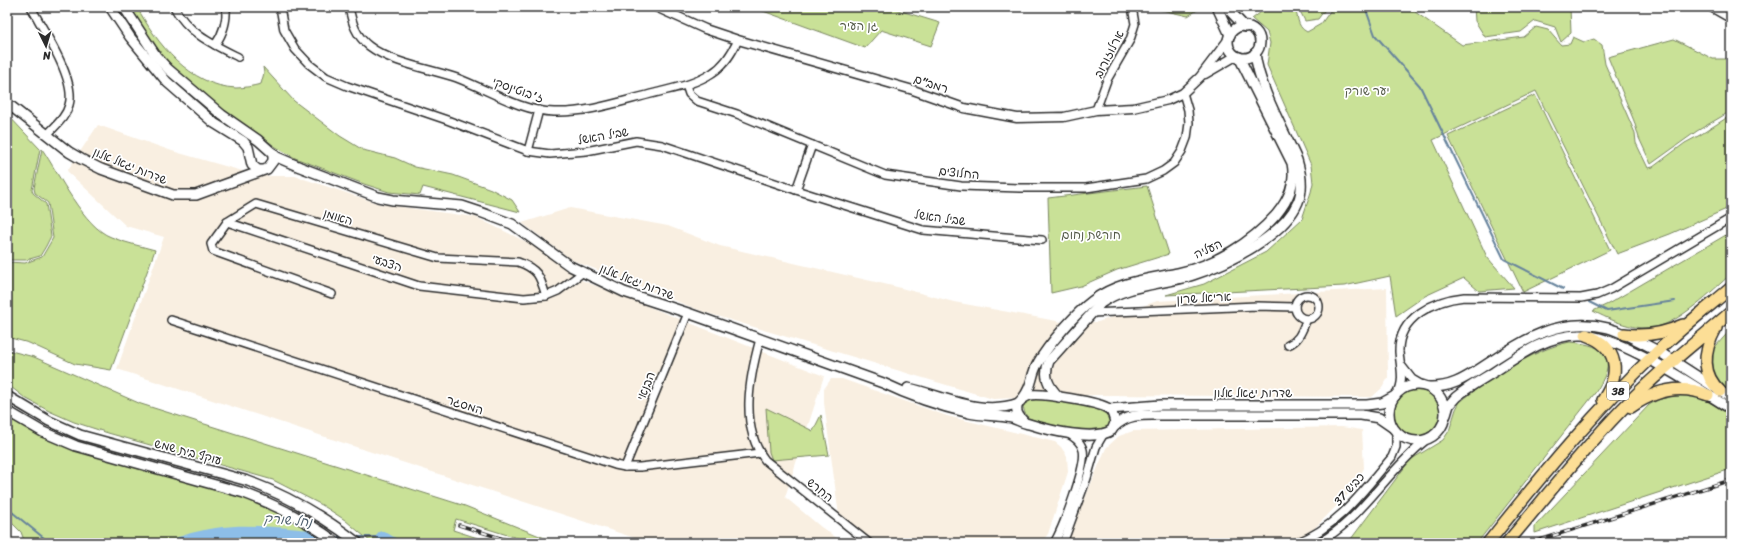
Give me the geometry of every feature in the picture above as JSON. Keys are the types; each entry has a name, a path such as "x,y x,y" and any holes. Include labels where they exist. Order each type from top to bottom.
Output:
{"highway":[{"name":"38","path":"1488,543 1589,422 1658,351 1731,288"},
{"name":"38","path":"1507,543 1575,461 1611,421 1664,369 1731,312"},
{"path":"1624,334 1644,336 1658,334 1679,327 1693,320"},
{"path":"1720,391 1709,378 1705,362 1710,339 1721,321"},
{"path":"1586,335 1598,339 1603,343 1612,356 1614,366 1610,390 1589,422"},
{"path":"1611,421 1642,400 1662,391 1684,389 1699,391 1708,395"}],"main road":[{"path":"110,7 130,37 167,82 214,123 243,141 248,147 250,159 255,168 266,169 274,161 270,150 263,147 256,148 250,159 237,180"},
{"name":"שדרות יגאל אלון","path":"124,7 156,56 168,69 222,115 286,162 378,197 393,200 462,206 480,212 512,224 555,256 582,273 624,292 688,313 883,383 907,394 962,411 1007,417 1067,433 1103,435 1108,433 1120,422 1132,416 1154,415 1361,415 1379,418 1394,429"},
{"path":"1217,7 1229,38 1229,49 1237,57 1248,58 1258,49 1259,39 1254,31 1245,27 1226,7"},
{"path":"1229,38 1236,29 1245,27"},
{"name":"העליה","path":"1059,397 1047,381 1047,366 1053,356 1091,313 1106,300 1123,292 1181,279 1216,267 1258,243 1277,229 1290,216 1295,208 1299,200 1302,185 1301,172 1297,160 1262,84 1255,53"},
{"name":"העליה","path":"1020,401 1032,385 1035,370 1041,357 1075,316 1092,301 1119,287 1150,278 1187,270 1220,257 1263,230 1285,204 1293,185 1295,174 1292,163 1237,57"},
{"name":"שדרות יגאל אלון","path":"7,103 69,152 101,169 173,195 196,196 266,169 284,165 300,168"},
{"path":"1731,398 1658,351 1624,334 1608,328 1583,324 1570,324 1552,328 1519,343 1457,383 1443,387 1411,386 1404,389 1396,395 1389,410 1390,419 1394,429 1409,440 1424,441 1438,433 1444,424 1451,402 1460,394 1521,354 1554,339 1573,335 1586,335 1617,344 1649,360 1731,409"},
{"name":"שדרות יגאל אלון","path":"883,383 913,389 975,407 1004,407 1034,395 1059,397 1094,404 1109,409 1161,405 1367,405 1382,403 1396,395"},
{"path":"1426,386 1442,398 1446,415"},
{"name":"עוקף בית שמש","path":"7,396 49,421 80,435 242,480 269,489 317,514 358,543"},
{"path":"1020,401 1017,407 1018,415 1025,423"},
{"path":"1109,409 1113,415 1114,427"},
{"name":"עוקף בית שמש","path":"7,411 43,432 76,446 244,493 290,512 315,527 337,543"}],"street":[{"path":"31,7 68,78 71,94 70,104 65,115 48,134"},
{"path":"174,7 186,25 198,36 238,57"},
{"path":"214,45 222,35 226,7"},
{"name":"שביל האשל","path":"280,7 284,30 295,49 309,64 326,76 347,86 447,120 528,151 550,154 586,151 636,141 662,145 796,190 923,230 1042,240"},
{"name":"ז'בוטינסקי","path":"349,7 356,32 369,46 382,55 458,79 516,103 539,110 555,112 596,108 686,85 716,70 733,52 738,40"},
{"name":"רמב\"ם","path":"656,7 705,29 738,40 906,88 964,108 1017,118 1064,117 1096,110 1133,108 1168,100 1183,93 1200,77 1229,38"},
{"name":"ארלוזורוב","path":"1096,110 1107,80 1130,40 1135,24 1132,7"},
{"path":"1710,7 1731,19"},
{"name":"רמב\"ם","path":"1200,77 1237,57"},
{"name":"החלוצים","path":"686,85 689,94 697,101 737,114 885,175 960,186 1086,188 1132,182 1163,171 1174,163 1182,151 1187,138 1189,124 1188,110 1183,93"},
{"path":"528,151 539,110"},
{"path":"796,190 812,145"},
{"name":"האומן","path":"332,294 213,251 211,244 227,222 256,204 438,258 518,262 530,266 537,272 546,296"},
{"path":"1396,395 1401,384 1399,350 1401,338 1406,328 1421,312 1439,303 1464,297 1578,298 1597,295 1611,289 1731,218"},
{"name":"הצבעי","path":"227,222 419,286 524,298 546,296"},
{"path":"546,296 558,292 582,273"},
{"path":"1288,346 1296,341 1300,336 1307,319 1311,318 1317,313 1318,306 1315,299 1308,295 1298,299 1295,307 1297,314 1307,319"},
{"path":"1106,300 1109,311 1114,313"},
{"name":"אריאל שרון","path":"1091,313 1239,307 1295,307"},
{"name":"הבנאי","path":"625,467 688,313"},
{"name":"המסגר","path":"171,320 598,461 625,467 640,467 760,453"},
{"path":"760,339 751,371 749,398 752,430 760,453"},
{"path":"1400,362 1409,376 1426,386"},
{"name":"כביש 37","path":"1296,543 1325,529 1343,513 1392,457 1396,447 1394,429"},
{"path":"1054,543 1069,505 1083,461 1083,450 1081,445 1075,438 1067,433"},
{"path":"1062,543 1087,478 1096,447 1103,435"},
{"name":"כביש 37","path":"1318,543 1342,527 1405,457 1424,441"},
{"name":"החרש","path":"760,453 765,460 868,543"}],"shaded area":[{"path":"98,125 172,151 260,176 295,176 380,204 475,217 535,246 581,280 824,376 785,497 821,527 844,543 650,543 117,369 164,237 126,226 67,171"},
{"path":"570,208 668,226 720,246 897,287 954,302 1062,322 1098,322 1157,301 1387,288 1388,378 1382,388 1372,397 1095,395 993,399 704,312 572,260 522,223"},
{"path":"831,379 842,379 947,416 1055,442 1061,447 1067,456 1068,472 1048,534 1041,543 875,543 859,533 839,516 824,403 824,389"},
{"path":"1342,427 1362,430 1364,468 1353,489 1308,535 1294,543 1066,543 1106,448 1119,436 1133,431"}],"green space":[{"path":"130,7 137,7 154,35 177,61 204,80 219,85 236,88 261,84 264,73 263,67 294,101 340,136 363,150 395,158 415,167 453,175 491,189 512,200 520,212 423,187 420,195 389,192 295,158 276,147 221,108 186,80 166,60 137,20"},
{"name":"גן העיר","path":"752,7 888,7 940,23 931,46 881,30 865,48"},
{"path":"1149,7 1202,7 1188,16"},
{"name":"יער שורק","path":"1272,7 1293,7 1299,24 1303,30 1307,32 1321,24 1333,7 1408,7 1462,45 1524,37 1536,27 1548,30 1561,45 1570,44 1573,37 1584,42 1594,39 1602,45 1605,64 1635,133 1636,143 1648,168 1653,167 1685,143 1731,115 1731,207 1670,234 1617,254 1536,91 1433,140 1487,257 1514,288 1479,291 1464,278 1425,296 1396,316 1390,276 1344,286 1166,295 1204,284 1266,252 1302,219 1313,183 1311,165 1267,65 1270,43 1267,32 1252,19 1261,12"},
{"path":"1298,7 1327,7 1318,19 1305,21"},
{"path":"1474,7 1570,7 1571,33 1561,42 1555,27 1535,21 1521,32 1485,37 1475,21"},
{"path":"1674,39 1713,59 1731,59 1731,111 1697,131 1651,164 1639,138 1634,121 1608,57"},
{"path":"1535,95 1610,250 1523,292 1448,136"},
{"path":"7,114 40,149 32,190 33,193 46,204 51,236 40,256 26,260 7,260"},
{"path":"42,149 73,199 91,223 111,237 127,243 155,250 111,370 75,364 29,343 7,337 7,262 25,263 42,257 53,238 48,203 35,193 34,188"},
{"name":"חורשת נחום","path":"1147,186 1169,254 1117,270 1081,286 1051,293 1048,198"},
{"path":"1731,232 1731,274 1696,305 1676,319 1657,327 1641,328 1632,327 1615,321 1593,311 1608,304"},
{"path":"1731,329 1731,393 1715,381 1711,356 1715,347"},
{"path":"1570,342 1594,346 1601,350 1606,356 1606,371 1602,381 1595,393 1477,543 1348,543 1410,460 1443,440 1449,431 1456,409 1460,402 1512,366 1542,351"},
{"path":"7,350 34,357 141,404 465,506 557,543 533,543 456,519 453,530 493,543 372,543 345,520 322,505 273,480 108,433 74,422 49,411 25,398 7,384"},
{"path":"1422,390 1426,391 1436,400 1439,404 1439,422 1430,432 1422,436 1412,436 1404,432 1395,422 1394,408 1398,400 1408,391"},
{"path":"1686,395 1709,402 1731,414 1731,469 1535,533 1535,526 1649,405 1667,397"},
{"path":"1032,399 1081,404 1108,415 1111,422 1110,425 1104,428 1094,429 1069,428 1044,423 1028,417 1025,413 1023,405 1026,401"},
{"path":"766,408 813,431 821,415 829,455 772,460 769,452"},
{"path":"9,417 36,434 271,507 314,531 329,543 25,543 21,532 7,518 7,420"}],"waterway":[{"path":"1365,7 1375,35 1420,86 1504,259 1563,289"},
{"path":"1589,302 1607,311 1675,301"},
{"path":"7,508 50,543"},
{"name":"נחל שורק","path":"180,543 213,534 229,532 261,532 311,536"},
{"name":"נחל שורק","path":"311,536 321,537"},
{"name":"נחל שורק","path":"334,537 343,537"},
{"name":"נחל שורק","path":"356,537 382,537"},
{"name":"נחל שורק","path":"382,537 392,543"}],"railway":[{"path":"1530,543 1731,480"},
{"path":"459,525 516,543"}]}
